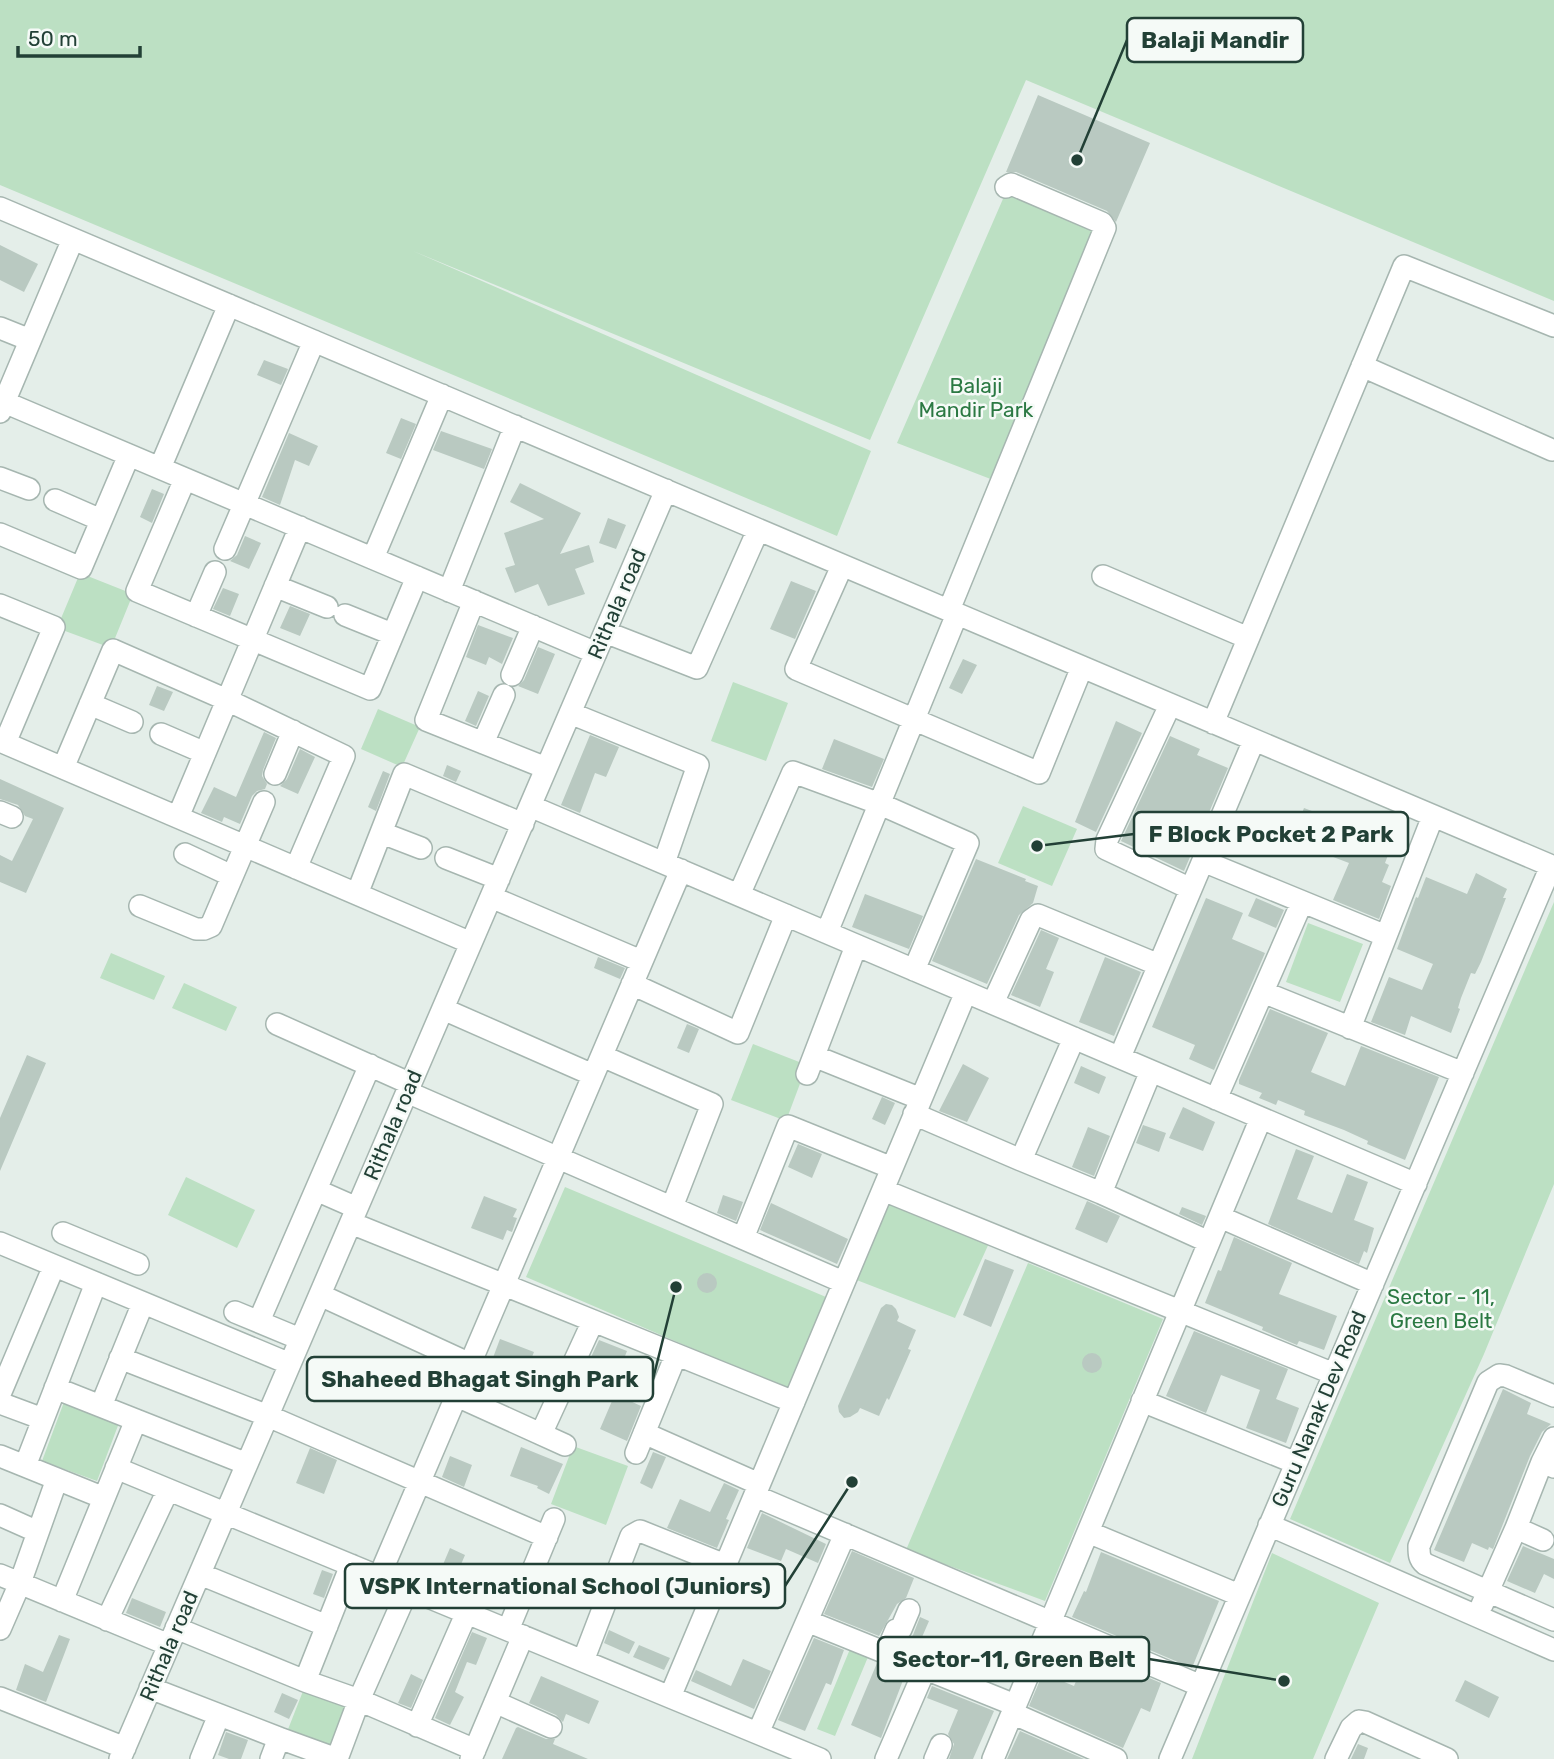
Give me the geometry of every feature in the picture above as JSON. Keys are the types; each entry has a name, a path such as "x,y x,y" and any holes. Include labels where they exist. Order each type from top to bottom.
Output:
{"street":[{"path":"827,933 1105,228 1101,223 1011,184 1006,187"},
{"path":"0,208 1553,867"},
{"path":"73,239 2,407 160,468 596,653"},
{"path":"1213,723 1404,266 1554,326"},
{"path":"160,468 229,305"},
{"path":"0,328 30,340"},
{"path":"225,549 314,341"},
{"path":"1362,366 1552,450"},
{"path":"373,558 443,395"},
{"path":"449,590 515,426"},
{"path":"0,534 81,568 128,455"},
{"path":"0,478 29,489"},
{"path":"185,479 137,591 252,640 370,689 417,577"},
{"name":"Rithala road","path":"122,1754 666,491"},
{"path":"55,500 101,520"},
{"path":"178,817 299,527"},
{"path":"605,632 697,668 758,530"},
{"path":"842,566 796,669 1040,773 1082,667"},
{"path":"196,616 215,572"},
{"path":"1103,576 1248,638"},
{"path":"275,586 392,634"},
{"path":"474,601 426,720 546,768"},
{"path":"0,605 54,627 2,742 471,943"},
{"path":"484,743 533,626"},
{"path":"63,768 113,650 227,700 344,756 296,868"},
{"path":"90,704 132,722"},
{"path":"1170,705 1107,840 1106,849 1191,889"},
{"path":"379,1577 632,984 672,867 698,765 570,713"},
{"path":"275,774 293,731"},
{"path":"161,734 205,752"},
{"path":"1120,1057 1254,740"},
{"path":"739,895 793,772 880,804 968,843 914,970"},
{"path":"357,894 404,774 672,867 1416,1184"},
{"path":"140,906 196,929 211,926 264,802"},
{"path":"1350,1027 1433,816"},
{"path":"382,833 421,848"},
{"path":"185,854 232,876"},
{"path":"446,858 495,888 641,961"},
{"path":"1203,861 1386,936"},
{"name":"Guru Nanak Dev Road","path":"1170,1759 1553,867"},
{"path":"1216,1098 1302,902"},
{"path":"632,984 738,1033 786,915"},
{"path":"993,1003 1031,920 1038,915 1158,965"},
{"path":"856,946 811,1065 918,1107 1021,1160 1209,1242"},
{"path":"670,1697 966,992"},
{"path":"1263,992 1463,1073"},
{"path":"443,1009 712,1104 672,1207"},
{"path":"277,1024 370,1065 409,1088 558,1157 843,1282"},
{"path":"1021,1160 1074,1038"},
{"path":"259,1321 370,1065"},
{"path":"1101,1193 1151,1070"},
{"path":"993,1759 1261,1118"},
{"path":"743,1238 788,1126 892,1168"},
{"path":"316,1190 354,1216 504,1285 794,1402"},
{"path":"883,1190 1334,1374"},
{"path":"1220,1217 1373,1284"},
{"path":"0,1394 58,1268 69,1235 136,1263 119,1293"},
{"path":"0,1243 290,1364"},
{"path":"25,1466 96,1283"},
{"path":"320,1295 470,1364"},
{"path":"101,1406 143,1303"},
{"path":"235,1312 300,1339"},
{"path":"541,1434 593,1321"},
{"path":"676,1355 640,1443 757,1490 845,1534 1201,1686"},
{"path":"10,1579 107,1620 173,1637 359,1700 473,1754 495,1702 550,1528 420,1482 268,1416 120,1358"},
{"path":"1554,1396 1506,1376 1499,1375 1488,1382 1419,1546 1420,1560 1425,1564 1554,1620"},
{"path":"55,1388 247,1464"},
{"path":"457,1396 565,1445"},
{"path":"1142,1401 1296,1463"},
{"path":"0,1403 43,1419"},
{"path":"62,1601 136,1420"},
{"path":"1476,1616 1548,1465 1554,1438"},
{"path":"0,1456 104,1498"},
{"path":"116,1468 817,1758"},
{"path":"0,1629 10,1579 38,1532 57,1479"},
{"path":"107,1620 168,1490"},
{"path":"0,1515 38,1532"},
{"path":"1269,1525 1554,1650"},
{"path":"1516,1528 1543,1540"},
{"path":"583,1661 631,1536 635,1532 640,1531 725,1565"},
{"path":"1088,1532 1239,1595"},
{"path":"758,1733 845,1534"},
{"path":"305,1681 351,1565"},
{"path":"200,1574 327,1626"},
{"path":"150,1688 337,1759 359,1700 408,1589"},
{"path":"886,1653 896,1630 901,1629 909,1609"},
{"path":"417,1726 467,1612"},
{"path":"807,1621 925,1669 1116,1759"},
{"path":"886,1759 925,1669"},
{"path":"0,1698 122,1754"},
{"path":"495,1702 551,1727"},
{"path":"201,1759 219,1715"},
{"path":"1336,1759 1351,1728 1359,1721 1447,1759"},
{"path":"271,1759 279,1738"}],"green space":[{"path":"0,0 1554,0 1554,301 1026,80 870,440 413,251 871,451 837,536 0,185"},
{"name":"Balaji Mandir Park","path":"1009,185 1105,228 1001,483 897,443"},
{"path":"80,573 133,594 111,648 57,628"},
{"path":"733,682 788,703 766,761 711,741"},
{"path":"378,709 420,727 402,767 361,749"},
{"path":"1023,806 1077,829 1052,886 998,863"},
{"name":"Sector - 11, Green Belt","path":"1554,902 1554,1184 1484,1354 1390,1563 1290,1519"},
{"path":"1308,923 1363,944 1340,1002 1286,982"},
{"path":"111,953 165,976 154,1000 100,978"},
{"path":"184,983 237,1007 226,1031 172,1008"},
{"path":"753,1044 807,1065 786,1121 731,1100"},
{"path":"186,1177 255,1210 237,1248 168,1215"},
{"path":"565,1187 826,1297 787,1389 526,1277"},
{"path":"884,1198 990,1241 955,1318 854,1279"},
{"path":"1028,1263 1163,1319 1045,1601 906,1550"},
{"path":"64,1402 119,1423 97,1481 42,1461"},
{"path":"573,1446 628,1466 606,1525 551,1504"},
{"path":"1272,1553 1379,1603 1313,1759 1192,1759"},
{"path":"850,1649 868,1657 835,1736 817,1729"},
{"path":"305,1686 354,1706 334,1756 285,1737"}],"building":[{"path":"1038,95 1150,143 1116,222 1107,211 1016,172 1006,172"},
{"path":"0,245 38,264 24,292 0,280"},
{"path":"264,360 288,369 281,385 257,375"},
{"path":"401,418 416,424 401,459 386,453"},
{"path":"441,431 492,449 484,469 433,450"},
{"path":"289,433 318,446 309,466 295,460 280,505 262,497"},
{"path":"520,483 581,513 560,554 589,545 594,562 575,569 585,594 548,606 538,584 515,593 505,568 515,565 504,533 544,519 510,502"},
{"path":"152,489 164,494 152,523 140,517"},
{"path":"608,518 626,525 616,549 599,543"},
{"path":"245,536 261,543 249,569 230,561 237,555"},
{"path":"791,581 816,591 795,639 770,629"},
{"path":"223,588 239,594 230,616 213,609"},
{"path":"290,606 310,614 300,636 280,628"},
{"path":"478,625 513,638 502,664 489,657 486,665 466,657"},
{"path":"538,647 555,654 538,694 518,686 524,680"},
{"path":"963,659 977,665 962,694 949,688"},
{"path":"157,686 173,692 164,711 149,705"},
{"path":"478,691 489,696 476,726 465,721"},
{"path":"1116,721 1142,733 1096,832 1075,822"},
{"path":"264,732 276,738 263,770 262,776 267,784 265,789 252,796 240,824 224,817 222,822 201,813 214,787 236,797"},
{"path":"590,735 619,747 606,777 595,773 580,813 561,805"},
{"path":"1170,736 1200,749 1197,755 1228,768 1184,871 1121,841"},
{"path":"834,739 884,759 872,787 822,769"},
{"path":"300,749 315,757 298,794 280,786 287,779"},
{"path":"447,765 461,771 456,782 443,776"},
{"path":"383,771 390,774 376,811 368,807"},
{"path":"0,779 64,808 26,893 0,882 0,855 12,861 33,819 25,816 18,805 0,799"},
{"path":"1304,808 1393,842 1385,863 1389,865 1382,882 1391,886 1379,919 1333,900 1349,863 1291,841"},
{"path":"976,859 1038,886 1033,903 1019,915 987,984 932,961"},
{"path":"1476,873 1507,889 1503,898 1506,898 1481,962 1475,974 1471,973 1451,1033 1411,1016 1405,1035 1371,1022 1389,977 1422,990 1433,964 1397,949 1426,877 1467,894"},
{"path":"865,894 923,916 909,949 852,927"},
{"path":"1206,898 1243,913 1232,939 1265,953 1214,1070 1189,1059 1195,1045 1152,1027"},
{"path":"1256,898 1284,910 1276,928 1248,916"},
{"path":"1041,930 1059,938 1046,969 1054,972 1040,1007 1011,995"},
{"path":"598,957 625,968 620,979 594,968"},
{"path":"1105,957 1141,972 1114,1036 1079,1022"},
{"path":"1270,1009 1328,1033 1311,1072 1345,1086 1361,1046 1439,1077 1405,1160 1367,1144 1368,1141 1344,1130 1304,1115 1305,1111 1278,1100 1276,1105 1259,1098 1262,1093 1239,1084"},
{"path":"687,1024 699,1029 689,1053 677,1048"},
{"path":"27,1055 46,1063 0,1171 0,1118"},
{"path":"963,1064 989,1078 967,1122 939,1111"},
{"path":"1081,1066 1106,1077 1099,1094 1074,1083"},
{"path":"882,1097 895,1103 885,1125 872,1119"},
{"path":"1183,1107 1215,1122 1203,1151 1169,1138"},
{"path":"1143,1125 1166,1133 1159,1152 1136,1143"},
{"path":"1088,1127 1110,1136 1094,1176 1072,1167"},
{"path":"798,1144 822,1154 812,1178 788,1167"},
{"path":"1296,1149 1314,1156 1297,1199 1332,1213 1347,1174 1368,1182 1354,1220 1374,1228 1367,1253 1364,1251 1359,1264 1268,1224"},
{"path":"723,1195 743,1202 736,1221 717,1213"},
{"path":"484,1196 517,1209 513,1217 517,1218 512,1232 507,1230 503,1240 471,1228"},
{"path":"1087,1201 1120,1216 1107,1243 1075,1229"},
{"path":"771,1203 848,1239 837,1264 760,1230"},
{"path":"1182,1207 1206,1216 1202,1225 1179,1214"},
{"path":"1234,1237 1292,1263 1279,1294 1337,1316 1324,1350 1299,1341 1297,1345 1262,1330 1263,1327 1205,1303"},
{"path":"985,1259 1014,1270 991,1327 963,1315"},
{"path":"707,1273 714,1276 717,1283 714,1290 707,1293 700,1290 697,1283 700,1276"},
{"path":"886,1304 896,1309 899,1317 897,1321 916,1330 908,1349 911,1350 879,1416 860,1408 850,1417 844,1418 838,1406 881,1308"},
{"path":"1194,1331 1288,1369 1276,1399 1299,1408 1286,1443 1246,1428 1260,1390 1221,1375 1206,1413 1166,1396"},
{"path":"500,1339 534,1352 518,1392 485,1379"},
{"path":"599,1340 627,1351 609,1397 578,1385"},
{"path":"1092,1353 1099,1356 1102,1363 1099,1370 1092,1373 1085,1370 1082,1363 1085,1356"},
{"path":"1503,1389 1531,1403 1527,1414 1551,1424 1542,1432 1530,1456 1493,1549 1489,1547 1488,1550 1472,1543 1464,1562 1434,1550"},
{"path":"615,1394 641,1406 627,1441 600,1429"},
{"path":"521,1447 563,1464 549,1494 537,1488 538,1486 510,1476"},
{"path":"310,1448 337,1460 324,1494 296,1483"},
{"path":"653,1452 666,1457 652,1489 640,1483"},
{"path":"450,1456 472,1465 464,1487 442,1477"},
{"path":"724,1483 739,1490 717,1548 667,1528 680,1499 710,1512"},
{"path":"762,1513 826,1544 818,1563 786,1549 781,1561 747,1548"},
{"path":"1523,1546 1554,1559 1554,1579 1544,1574 1535,1593 1507,1581"},
{"path":"450,1548 465,1555 451,1588 436,1581"},
{"path":"852,1551 914,1578 906,1598 897,1604 879,1636 824,1614"},
{"path":"1101,1552 1219,1601 1192,1668 1072,1617 1084,1591 1086,1592"},
{"path":"322,1570 333,1574 324,1598 313,1594"},
{"path":"132,1598 166,1612 160,1627 126,1613"},
{"path":"920,1617 929,1621 916,1651 903,1646 913,1635"},
{"path":"609,1630 635,1642 629,1654 604,1643"},
{"path":"472,1632 487,1638 476,1665 467,1662 455,1692 464,1697 450,1725 435,1718"},
{"path":"59,1635 70,1639 46,1702 16,1690 25,1664 43,1672"},
{"path":"814,1638 844,1650 831,1685 826,1683 805,1731 778,1720"},
{"path":"947,1638 998,1658 990,1681 939,1660"},
{"path":"639,1645 670,1658 664,1670 633,1657"},
{"path":"1088,1652 1161,1683 1150,1712 1141,1708 1123,1748 1029,1706 1043,1673 1074,1686"},
{"path":"743,1659 771,1671 754,1709 691,1681 696,1670 731,1686"},
{"path":"877,1663 905,1675 881,1738 851,1725"},
{"path":"411,1674 423,1680 411,1708 398,1703"},
{"path":"541,1676 599,1701 589,1724 566,1714 563,1722 556,1715 529,1703"},
{"path":"1465,1680 1499,1697 1489,1718 1455,1701"},
{"path":"932,1686 994,1711 973,1759 949,1759 954,1744 948,1734 958,1710 927,1698"},
{"path":"282,1693 298,1700 289,1719 274,1712"},
{"path":"518,1727 546,1739 555,1739 553,1744 588,1759 502,1759"},
{"path":"1020,1731 1084,1759 1007,1759"},
{"path":"226,1732 248,1740 241,1759 218,1755"},
{"path":"1358,1744 1368,1748 1364,1759 1351,1759"}],"place":[{"name":"Balaji Mandir","path":"1077,160"},
{"name":"F Block Pocket 2 Park","path":"1037,846"},
{"name":"Shaheed Bhagat Singh Park","path":"676,1287"},
{"name":"VSPK International School (Juniors)","path":"852,1482"},
{"name":"Sector-11, Green Belt","path":"1284,1681"}]}
